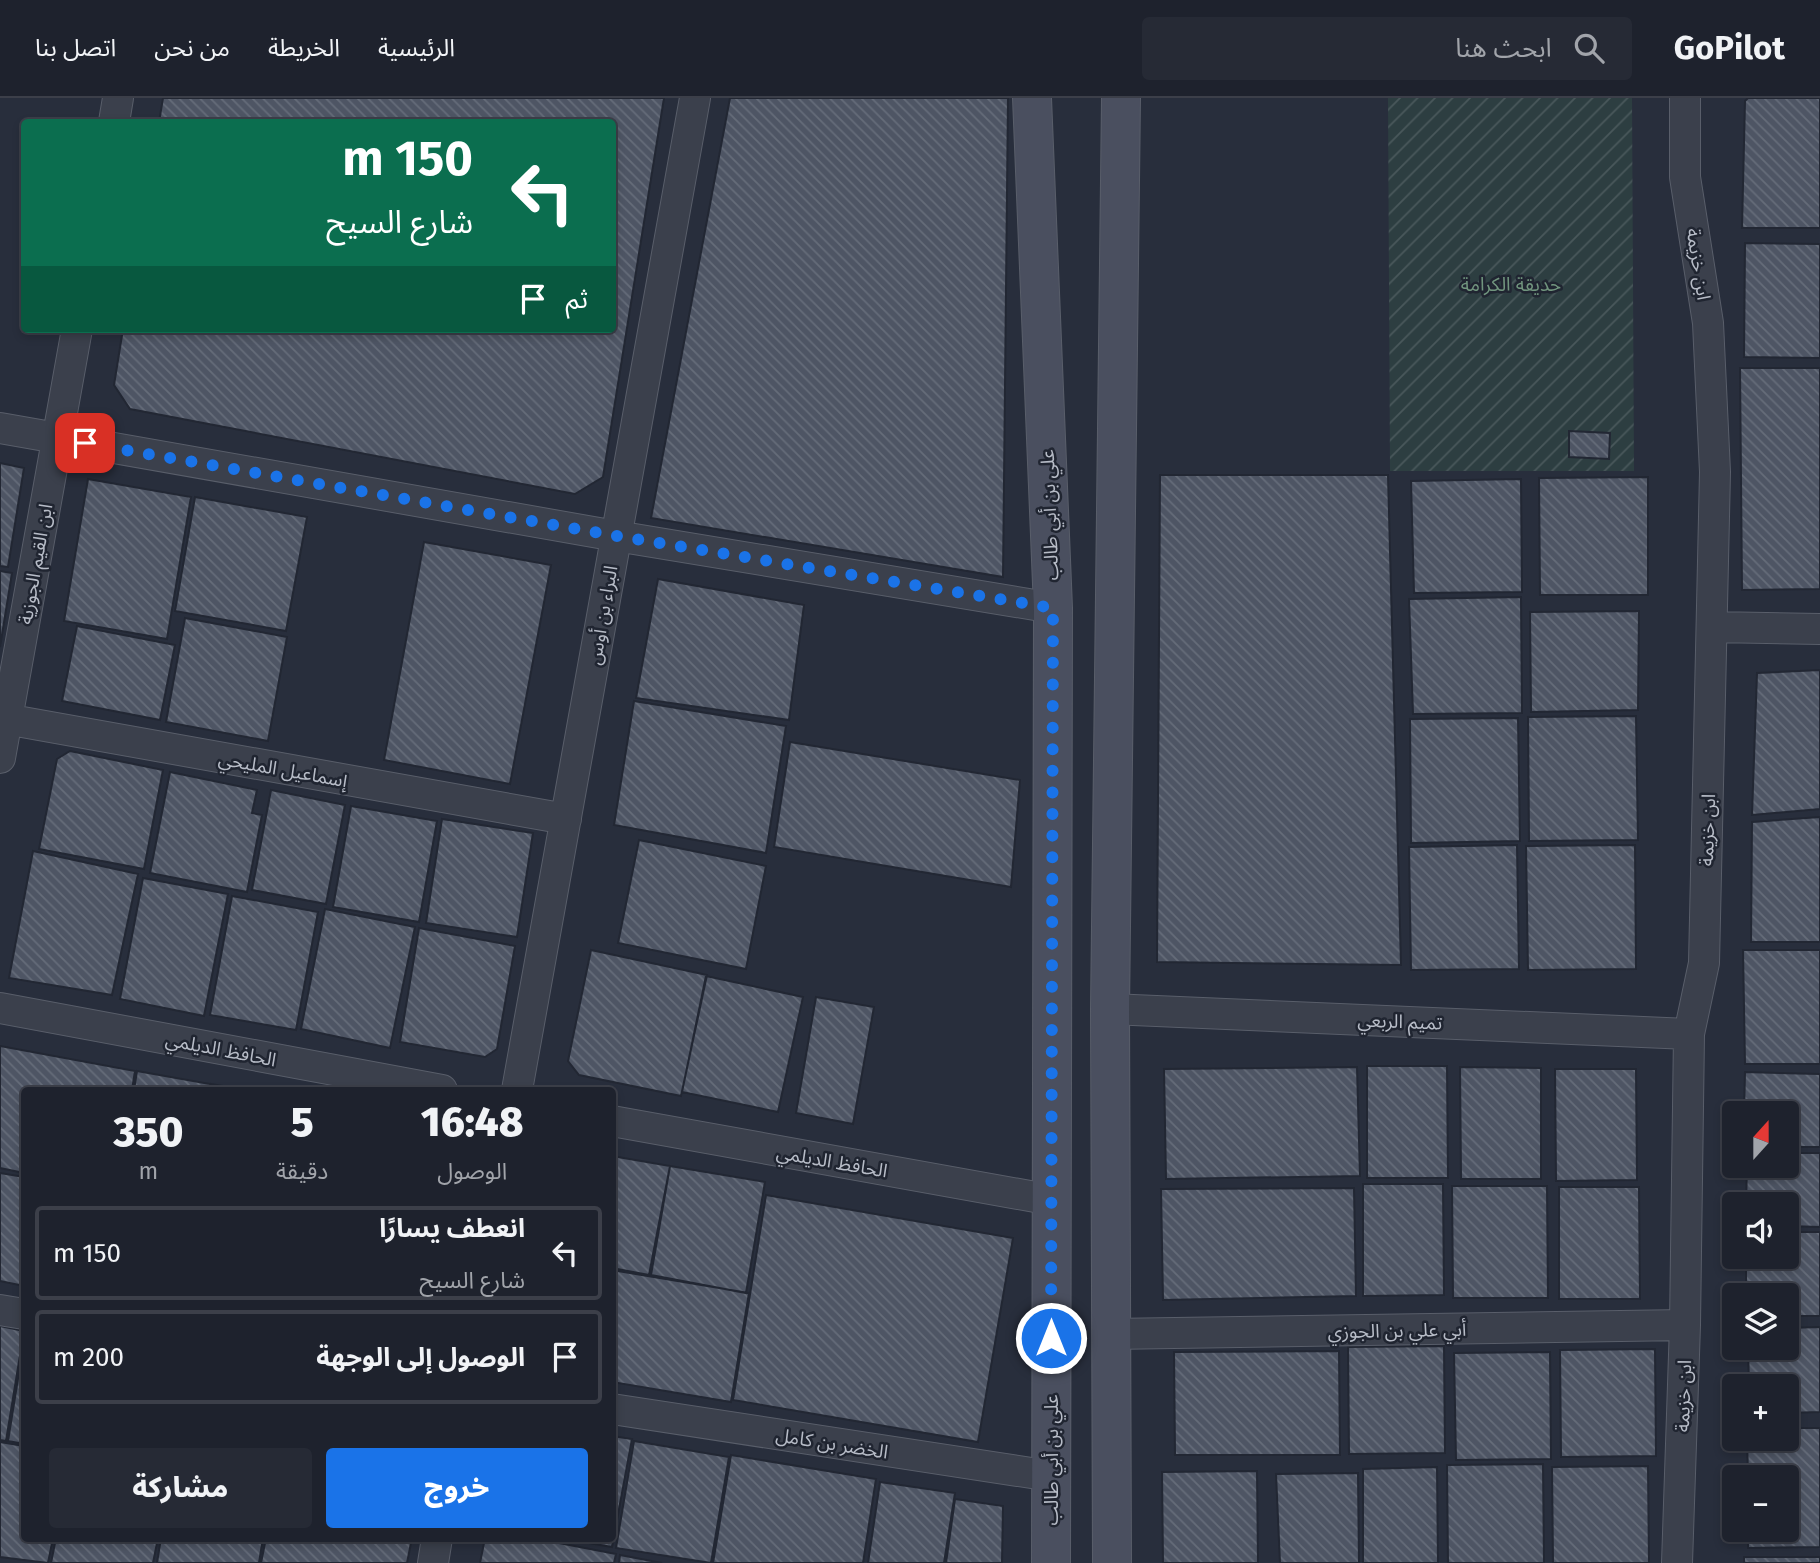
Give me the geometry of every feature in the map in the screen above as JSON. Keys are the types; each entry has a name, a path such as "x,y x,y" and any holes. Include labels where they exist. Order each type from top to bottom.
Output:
{"main road":[{"name":"علي بن أبي طالب","path":"1032,98 1053,608 1051,1563"},
{"path":"1112,1563 1110,1009 1121,98"}],"street":[{"path":"114,119 118,98"},
{"name":"البراء بن أوس","path":"518,1087 695,98"},
{"name":"ابن خزيمة","path":"1677,1563 1685,1325 1689,1034 1704,963 1715,472 1708,323 1685,177 1685,98"},
{"name":"ابن القيم الجوزية","path":"0,758 4,719 77,333"},
{"path":"0,428 617,536 1053,608"},
{"path":"1713,627 1820,629"},
{"name":"إسماعيل المليحي","path":"4,719 566,819"},
{"name":"الحافظ الديلمي","path":"0,1008 426,1087"},
{"name":"تميم الربعي","path":"1110,1009 1689,1034"},
{"name":"الحافظ الديلمي","path":"616,1122 1052,1200"},
{"path":"0,1310 21,1314"},
{"name":"أبي علي بن الجوزي","path":"1110,1334 1685,1325"},
{"name":"الخضر بن كامل","path":"616,1410 1051,1476"},
{"path":"433,1563 436,1542"}],"green space":[{"name":"حديقة الكرامة","path":"1388,98 1632,98 1634,471 1390,471"}],"building":[{"path":"163,98 664,98 603,477 575,494 130,409 114,385 122,333 616,333 616,119 160,119"},
{"path":"730,98 1008,98 1003,577 651,518"},
{"path":"1748,98 1820,98 1820,228 1742,228 1745,101"},
{"path":"1745,243 1820,244 1820,358 1744,357"},
{"path":"1740,368 1820,368 1820,589 1742,590"},
{"path":"1569,431 1610,433 1609,459 1569,457"},
{"path":"0,463 24,468 8,567 0,566"},
{"path":"1160,475 1388,475 1401,965 1157,962"},
{"path":"1648,477 1648,595 1540,595 1539,478"},
{"path":"88,479 191,497 167,639 64,621"},
{"path":"1521,479 1522,592 1414,593 1411,481"},
{"path":"195,497 307,517 286,631 175,611"},
{"path":"424,542 551,565 510,784 384,760"},
{"path":"0,571 12,573 0,647"},
{"path":"658,579 804,605 789,720 636,698"},
{"path":"1521,597 1522,713 1413,714 1409,599"},
{"path":"1639,611 1638,710 1531,712 1530,612"},
{"path":"185,618 287,637 268,741 166,722"},
{"path":"77,626 175,645 160,720 62,701"},
{"path":"1820,670 1820,809 1752,815 1757,673"},
{"path":"634,701 786,726 766,853 614,825"},
{"path":"1636,716 1638,840 1529,841 1528,717"},
{"path":"1518,718 1520,841 1411,843 1410,719"},
{"path":"790,742 1020,780 1011,887 774,847"},
{"path":"70,751 163,770 144,869 39,849 57,759"},
{"path":"170,772 257,790 252,813 262,815 247,892 150,873"},
{"path":"271,790 345,805 326,904 252,890"},
{"path":"351,806 437,821 419,922 333,907"},
{"path":"1820,817 1820,942 1751,942 1752,822"},
{"path":"442,819 533,833 517,937 426,923"},
{"path":"639,840 766,866 746,969 618,943"},
{"path":"1517,845 1519,969 1411,970 1409,847"},
{"path":"1635,845 1636,969 1528,970 1526,846"},
{"path":"33,851 138,874 112,995 9,978"},
{"path":"143,878 228,894 204,1016 120,999"},
{"path":"232,896 318,912 296,1030 210,1015"},
{"path":"325,909 415,927 390,1048 301,1029"},
{"path":"419,928 515,946 497,1049 485,1057 400,1042"},
{"path":"591,950 707,975 681,1096 579,1075 568,1061"},
{"path":"1743,950 1820,950 1820,1064 1745,1064"},
{"path":"706,976 803,997 778,1112 682,1092"},
{"path":"816,997 874,1007 853,1124 796,1113"},
{"path":"0,1046 135,1071 132,1087 21,1087 21,1172 0,1168"},
{"path":"1367,1066 1447,1066 1448,1178 1367,1178"},
{"path":"1357,1067 1360,1176 1166,1179 1164,1069"},
{"path":"1460,1067 1541,1068 1541,1179 1461,1179"},
{"path":"1555,1069 1636,1069 1637,1180 1556,1181"},
{"path":"137,1071 210,1084 210,1087 134,1087"},
{"path":"1745,1072 1820,1074 1820,1147 1799,1147 1799,1101 1744,1101"},
{"path":"1799,1153 1820,1153 1820,1227 1799,1226 1799,1192 1746,1192 1747,1178 1799,1178"},
{"path":"616,1157 670,1166 649,1275 616,1269"},
{"path":"670,1166 765,1182 746,1293 651,1275"},
{"path":"0,1173 21,1176 21,1285 0,1281"},
{"path":"1363,1184 1443,1184 1444,1295 1363,1296"},
{"path":"1452,1186 1547,1186 1548,1298 1453,1298"},
{"path":"1559,1187 1639,1187 1640,1299 1559,1299"},
{"path":"1354,1188 1356,1296 1163,1300 1161,1189"},
{"path":"766,1195 1013,1238 978,1442 733,1400"},
{"path":"1799,1232 1820,1232 1820,1316 1799,1316 1799,1283 1746,1283 1746,1269 1799,1269"},
{"path":"616,1271 749,1293 731,1402 616,1383"},
{"path":"0,1326 21,1330 21,1349 6,1441 0,1440"},
{"path":"1820,1327 1820,1412 1799,1413 1799,1374 1749,1374 1748,1360 1799,1360 1799,1328"},
{"path":"1444,1346 1445,1453 1349,1454 1348,1347"},
{"path":"1655,1349 1656,1456 1561,1457 1560,1350"},
{"path":"1339,1351 1340,1455 1175,1455 1174,1352"},
{"path":"1550,1352 1551,1459 1456,1460 1454,1353"},
{"path":"21,1360 21,1443 8,1441"},
{"path":"1799,1428 1820,1428 1820,1547 1748,1548 1748,1542 1799,1542 1799,1465 1748,1465 1747,1451 1799,1451"},
{"path":"616,1437 632,1439 616,1525"},
{"path":"634,1441 729,1457 711,1563 616,1548"},
{"path":"0,1442 21,1446 21,1542 52,1542 48,1563 0,1557"},
{"path":"731,1455 876,1479 863,1563 713,1563"},
{"path":"1543,1464 1544,1563 1448,1563 1447,1465"},
{"path":"1648,1466 1649,1563 1553,1563 1552,1467"},
{"path":"1437,1467 1438,1563 1363,1563 1363,1469"},
{"path":"1257,1471 1258,1563 1163,1563 1162,1472"},
{"path":"1358,1473 1359,1563 1280,1563 1276,1474"},
{"path":"880,1482 955,1493 944,1563 868,1563"},
{"path":"955,1499 1003,1506 1002,1563 946,1563"},
{"path":"55,1542 157,1542 153,1563 51,1563"},
{"path":"160,1542 262,1542 259,1563 157,1563"},
{"path":"265,1542 411,1542 407,1563 261,1563"},
{"path":"484,1542 554,1542 616,1554 614,1563 480,1563"},
{"path":"584,1542 613,1542 612,1547"},
{"path":"620,1555 662,1563 619,1563"},
{"path":"1744,1557 1820,1557 1820,1563 1744,1563"}],"route":[{"path":"85,443 617,536 1053,608 1051,1338"}]}
